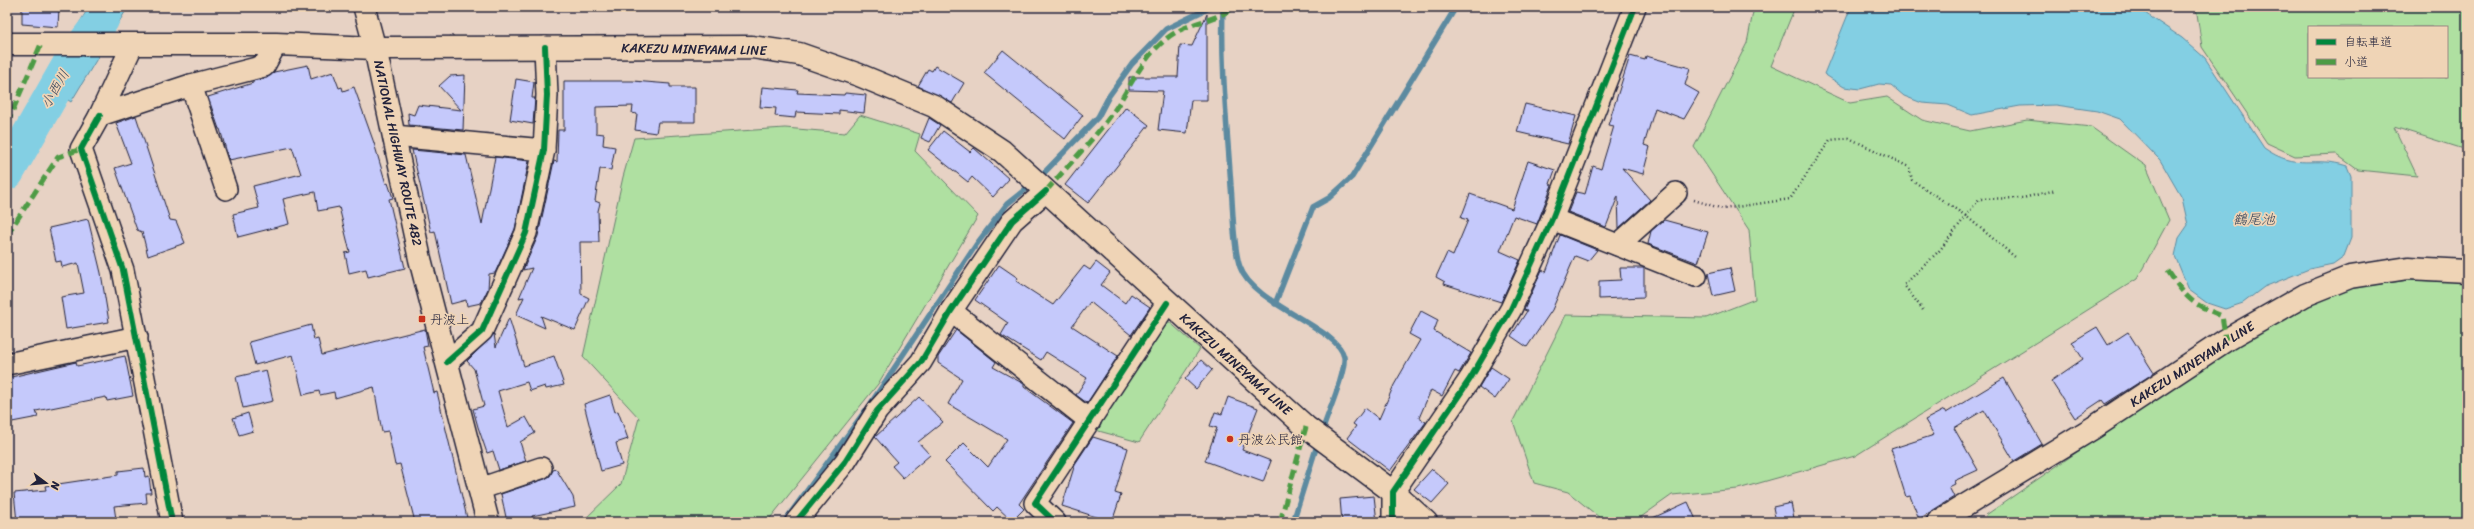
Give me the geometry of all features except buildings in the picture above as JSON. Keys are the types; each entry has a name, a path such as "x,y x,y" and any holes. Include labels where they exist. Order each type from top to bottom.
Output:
{"main road":[{"name":"NATIONAL HIGHWAY ROUTE 482","path":"7,44 125,46 276,44 375,48 420,259 488,522"},
{"name":"KAKEZU MINEYAMA LINE","path":"375,48 752,47 798,54 859,75 934,106 1002,151 1306,427 1393,492 1426,522"},
{"name":"KAKEZU MINEYAMA LINE","path":"1938,522 2093,428 2226,340 2305,295 2358,276 2408,268 2467,271"}],"street":[{"path":"364,7 375,48"},
{"path":"1393,522 1393,492 1474,373 1511,309 1552,219 1634,7"},
{"path":"100,115 191,85 264,66 276,44"},
{"path":"125,46 100,115 81,149 123,270 172,522"},
{"path":"447,362 482,331 526,233 544,150 547,95 545,47"},
{"path":"191,85 226,189"},
{"path":"394,136 544,150"},
{"path":"796,522 845,462 877,411 921,362 951,311 1012,220 1039,185"},
{"path":"1618,245 1676,193"},
{"path":"1552,219 1696,276"},
{"path":"1055,522 1035,503 1090,422 1167,302"},
{"path":"951,311 1090,422"},
{"path":"7,364 137,337"},
{"path":"479,489 541,468"}],"path":[{"path":"1676,193 1723,209 1790,199 1830,140 1849,138 1909,167 1912,180 1966,216 2015,257"},
{"path":"1923,310 1904,285 1940,250 1979,199 2023,198 2056,190"}],"green space":[{"path":"1754,7 1795,7 1771,66 1850,103 1887,97 1922,120 1970,131 2027,120 2091,127 2146,166 2169,220 2137,279 1855,456 1738,489 1672,495 1634,522 1605,522 1568,492 1534,483 1513,421 1566,315 1706,318 1755,299 1749,230 1694,147 1747,43"},
{"path":"2196,7 2467,7 2467,150 2394,127 2417,176 2358,170 2336,154 2295,156 2267,143 2202,47"},
{"path":"860,115 920,134 915,151 978,216 878,384 767,522 582,522 621,484 639,418 583,357 623,177 634,138 785,128 845,133"},
{"path":"2408,280 2467,282 2467,522 1987,522 1986,515 2210,360 2311,304 2351,288"},
{"path":"1166,319 1200,349 1139,442 1095,430"}],"water":[{"path":"89,7 128,7 71,102 43,83"},
{"name":"鶴尾池","path":"1851,7 2136,7 2182,38 2205,58 2264,148 2287,159 2306,162 2335,163 2347,166 2351,176 2351,238 2344,256 2333,264 2309,269 2264,287 2243,303 2225,309 2207,303 2189,290 2175,256 2179,238 2188,225 2182,198 2160,160 2120,119 2097,111 2056,105 2020,106 1972,115 1948,105 1922,103 1904,96 1891,85 1879,84 1860,89 1844,87 1824,74"}],"waterway":[{"name":"小西川","path":"7,173 71,61 102,20 107,7"},
{"path":"1039,178 1098,117 1109,96 1132,64 1166,29 1211,7"},
{"path":"1223,7 1225,96 1234,227 1238,259 1240,267 1248,281 1261,293 1277,305 1327,336 1339,346 1344,357 1344,364 1322,432"},
{"path":"1275,304 1313,207 1329,198 1352,177 1456,7"},
{"path":"871,403 976,245 1007,204 1032,184"},
{"path":"784,522 865,411"},
{"path":"1293,522 1318,442"}],"marked path":[{"path":"1046,191 1114,112 1148,57 1166,39 1182,29 1218,16 1235,7"},
{"path":"7,124 41,44"},
{"path":"7,235 58,157 81,149"},
{"path":"2168,271 2190,299 2222,316 2226,340"},
{"path":"1280,522 1306,427"}],"cycle path":[{"path":"1393,522 1393,492 1470,379 1511,309 1552,219 1635,7"},
{"path":"447,362 482,331 526,233 544,150 547,95 545,47"},
{"path":"100,115 81,149 123,270 172,522"},
{"path":"796,522 845,462 877,411 921,362 951,311 1012,221 1046,191"},
{"path":"1055,522 1035,503 1167,303"}],"place":[{"name":"丹波上","path":"422,319"},
{"name":"丹波公民館","path":"1230,439"}]}
